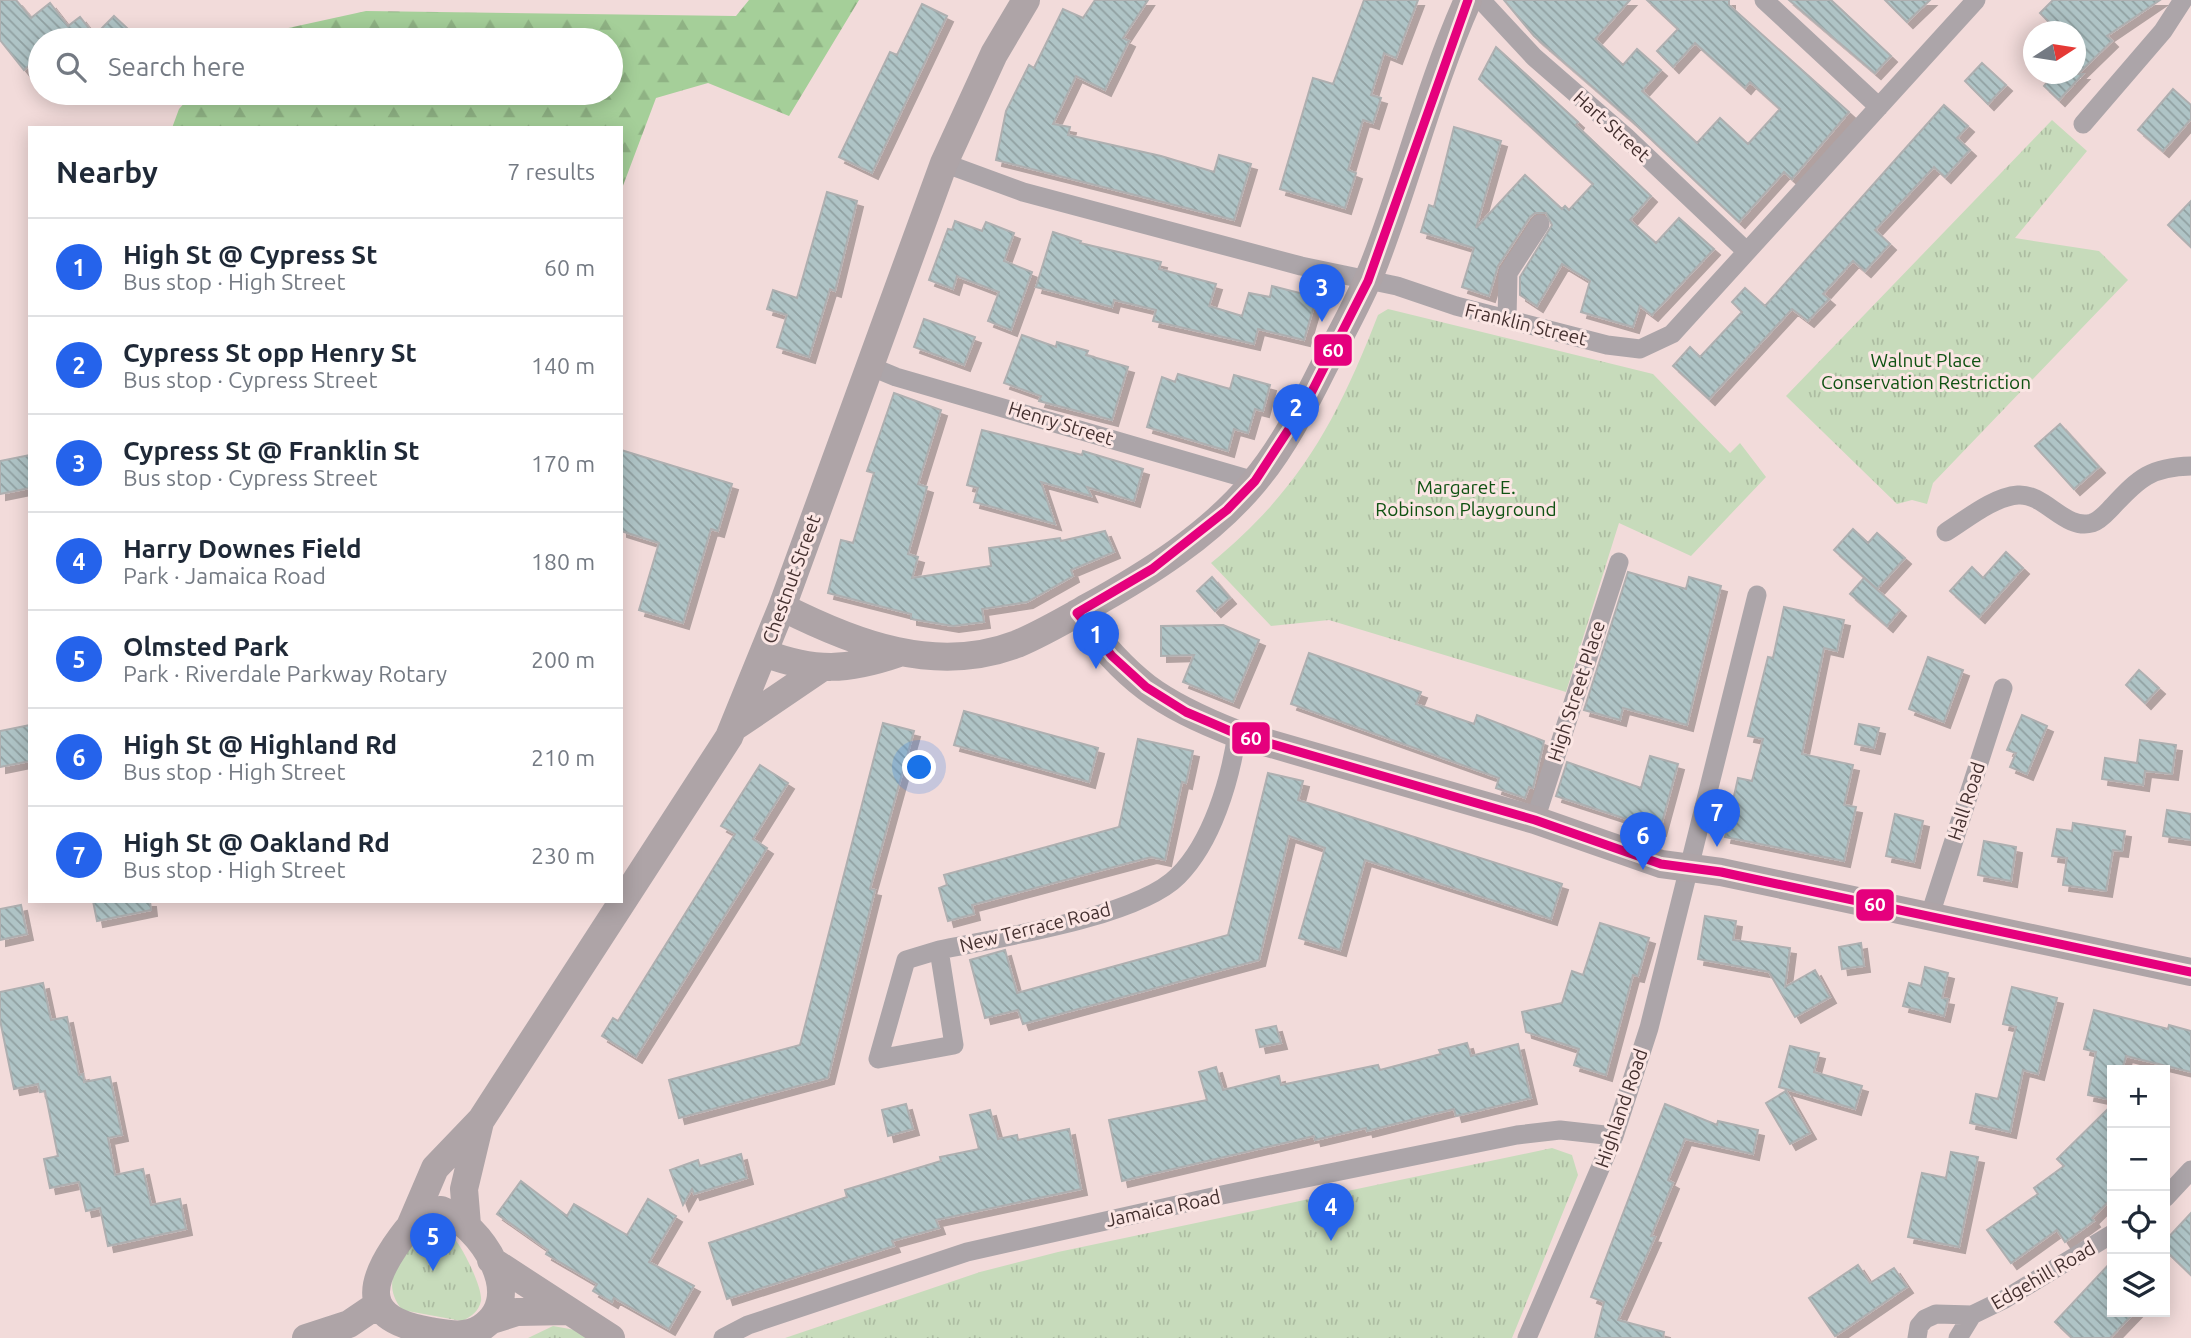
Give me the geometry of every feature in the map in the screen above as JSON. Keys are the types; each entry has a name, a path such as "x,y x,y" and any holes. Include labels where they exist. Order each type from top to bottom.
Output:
{"main road":[{"name":"Chestnut Street","path":"623,899 733,728 782,607 867,365 944,163 994,54 1026,0"},
{"path":"782,607 820,627 899,653 916,657 966,657 1016,644 1077,613 1152,569 1227,510 1255,481 1306,403 1368,281 1429,103 1468,0"},
{"path":"1077,613 1110,656 1140,685 1189,716 1237,734 1535,820 1661,864 1721,872 2191,972"},
{"path":"764,653 797,665 820,669 866,664 899,653"},
{"path":"733,728 820,669"},
{"name":"Chestnut Street","path":"411,1224 435,1168 481,1120 620,903"},
{"name":"Chestnut Street","path":"467,1225 464,1189 481,1120"},
{"path":"492,1320 498,1311 502,1293 491,1260 467,1225 441,1210 426,1212 411,1224 378,1274 374,1287 377,1306 388,1319 452,1335 468,1334 492,1320 517,1312 569,1311"},
{"path":"491,1260 611,1338"},
{"path":"306,1338 349,1324 377,1306"}],"street":[{"name":"Hart Street","path":"1481,0 1534,57 1626,137 1745,250"},
{"path":"1764,0 1879,107"},
{"name":"Franklin Street","path":"944,163 1023,192 1368,281 1397,286 1607,345 1640,349 1672,334 1745,250 1976,0"},
{"path":"2083,124 2163,31 2183,0"},
{"path":"1507,319 1508,273 1540,224"},
{"name":"Henry Street","path":"867,365 897,377 1255,481"},
{"path":"1946,532 1998,501 2020,495 2034,499 2070,520 2090,524 2099,520 2134,483 2164,467 2191,466"},
{"name":"High Street Place","path":"1535,820 1619,562"},
{"name":"Highland Road","path":"1527,1338 1614,1136 1654,1012 1686,868 1757,595"},
{"name":"Hall Road","path":"1930,915 2003,688"},
{"name":"New Terrace Road","path":"939,950 954,1045 878,1059 906,960 939,950 1088,918 1157,891 1177,877 1207,832 1234,754 1237,734"},
{"name":"Jamaica Road","path":"723,1338 748,1325 967,1252 1217,1196 1517,1135 1560,1130 1614,1136"},
{"path":"2170,1193 2191,1170"},
{"name":"Edgehill Road","path":"1917,1338 1919,1326 1936,1314 1972,1315 2005,1299 2107,1237"},
{"name":"Edgehill Road","path":"1958,1338 1972,1315"}],"green space":[{"path":"749,0 859,0 789,116 708,83 656,98 623,186 623,126 173,126 182,105 623,105 623,28 288,28 366,11 736,16"},
{"name":"Walnut Place Conservation Restriction","path":"2052,120 2087,151 2015,238 2099,251 2128,280 1933,483 1927,504 1912,500 1897,504 1786,396"},
{"name":"Margaret E. Robinson Playground","path":"1388,309 1653,374 1730,453 1740,443 1766,477 1691,556 1619,523 1566,692 1329,620 1271,626 1211,563 1242,536 1292,480 1331,420 1378,315"},
{"path":"1552,1148 1572,1155 1578,1175 1512,1338 785,1338 980,1272 1058,1252"},
{"path":"430,1228 444,1230 455,1240 479,1286 481,1301 478,1308 462,1321 402,1310 395,1299 392,1289 396,1270 420,1232"},
{"path":"553,1326 581,1331 591,1338 528,1338"}],"building":[{"path":"0,0 16,0 31,18 50,3 68,26 80,17 89,28 28,28 28,66 24,70 0,40"},
{"path":"1095,0 1148,0 1123,38 1129,41 1105,90 1076,76 1053,124 1070,127 1068,135 1161,156 1214,172 1219,155 1251,164 1234,220 996,160 1006,111 1029,65 1034,68 1063,9 1083,18"},
{"path":"1364,0 1418,0 1396,58 1384,53 1371,95 1381,98 1373,123 1363,120 1348,170 1356,173 1345,208 1280,189 1313,78 1333,84"},
{"path":"1504,0 1630,0 1595,39 1623,65 1637,49 1661,70 1642,91 1697,143 1720,118 1748,144 1780,109 1750,82 1745,88 1695,43 1673,67 1657,51 1678,29 1647,0 1729,0 1729,5 1849,112 1792,179 1784,172 1739,222 1632,121 1534,36"},
{"path":"1789,0 1831,0 1891,56 1875,73"},
{"path":"1885,0 1930,0 1907,22"},
{"path":"2053,0 2160,0 2107,36 2112,41 2086,66 2086,21 2048,21 2040,13"},
{"path":"922,4 947,16 872,173 839,157 890,52 897,55"},
{"path":"114,16 127,28 102,28"},
{"path":"1496,47 1578,122 1576,125 1651,196 1630,220 1656,243 1679,218 1714,249 1652,315 1640,306 1633,327 1581,312 1590,281 1562,264 1537,306 1520,295 1520,277 1552,225 1546,213 1535,213 1530,217 1498,266 1489,296 1462,287 1474,248 1421,232 1429,205 1434,207 1454,127 1501,141 1476,228 1525,175 1562,209 1565,206 1569,210 1593,184 1479,79"},
{"path":"1982,63 2006,85 1988,104 1965,81"},
{"path":"2046,84 2074,84 2059,100 2044,86"},
{"path":"2173,89 2191,105 2191,119 2163,151 2138,130"},
{"path":"1944,105 1968,126 1957,138 1970,150 1945,177 1934,167 1875,230 1890,244 1865,271 1853,261 1823,294 1829,299 1808,321 1792,309 1709,399 1673,366 1690,347 1700,357 1742,312 1732,302 1745,288 1765,306"},
{"path":"827,192 857,201 835,291 830,289 809,357 777,347 787,315 767,309 773,290 797,298"},
{"path":"2191,201 2191,247 2168,225"},
{"path":"955,221 982,231 986,222 1014,233 1004,261 1032,272 1011,330 988,321 999,292 957,276 953,289 929,280 948,229 952,230"},
{"path":"1053,232 1081,241 1080,243 1161,262 1159,269 1216,284 1209,306 1242,316 1249,293 1270,297 1272,286 1308,295 1314,306 1304,340 1258,329 1254,344 1153,321 1156,310 1114,300 1112,307 1036,287"},
{"path":"924,319 975,337 964,365 914,347"},
{"path":"1022,335 1056,347 1057,342 1088,351 1086,355 1128,367 1112,420 1039,401 1041,396 1004,383"},
{"path":"1178,374 1230,389 1234,375 1270,385 1263,411 1255,409 1248,433 1234,429 1228,451 1147,427 1162,377 1175,382"},
{"path":"894,393 941,410 918,484 927,487 908,554 918,557 912,578 991,566 989,548 1060,538 1061,541 1105,531 1114,552 1071,570 1073,576 1027,602 982,609 984,622 953,626 911,619 911,614 828,593 841,540 853,543 874,473 867,471"},
{"path":"2060,424 2099,467 2074,489 2035,446"},
{"path":"982,430 1082,455 1083,451 1143,469 1134,501 1087,487 1091,496 1041,482 1055,524 974,502 978,488 967,485"},
{"path":"623,451 732,484 718,531 711,529 683,623 639,610 659,543 623,532"},
{"path":"28,455 28,488 0,494 0,461"},
{"path":"1853,529 1868,543 1877,533 1905,558 1877,589 1834,550"},
{"path":"2006,552 2023,568 1979,617 1950,591 1972,567 1983,578"},
{"path":"1628,572 1686,589 1689,577 1721,586 1687,725 1623,708 1620,720 1584,710"},
{"path":"1212,577 1230,598 1215,611 1197,591"},
{"path":"1864,578 1900,610 1887,626 1850,594"},
{"path":"1784,607 1844,620 1837,651 1824,648 1802,754 1853,765 1844,805 1856,807 1844,861 1725,837 1738,778 1752,781 1763,739 1748,736 1768,657 1773,658"},
{"path":"1223,625 1259,640 1233,702 1183,682 1194,655 1161,656 1161,626"},
{"path":"1309,653 1421,692 1416,704 1474,724 1477,715 1544,741 1533,788 1529,787 1525,798 1496,788 1499,778 1291,704"},
{"path":"1928,657 1963,670 1944,722 1909,709"},
{"path":"2139,670 2159,688 2145,703 2126,685"},
{"path":"964,711 1098,748 1089,782 954,745"},
{"path":"2022,715 2047,726 2027,774 2010,767 2016,753 2007,750"},
{"path":"883,723 914,731 870,889 875,890 828,1078 679,1118 669,1080 800,1045"},
{"path":"1859,724 1879,728 1874,748 1855,744"},
{"path":"28,725 28,761 0,767 0,731"},
{"path":"1138,739 1193,751 1186,783 1182,782 1165,860 1151,857 972,905 974,914 948,921 939,888 947,885 944,875 1119,827"},
{"path":"2140,740 2176,745 2172,774 2145,771 2143,785 2102,779 2105,758 2137,763"},
{"path":"1650,756 1678,764 1660,830 1556,796 1567,762 1641,788"},
{"path":"760,765 788,783 753,839 767,848 636,1057 602,1036 613,1018 618,1021 735,834 721,826"},
{"path":"1268,773 1303,781 1298,800 1562,884 1551,919 1365,860 1340,950 1299,938 1325,848 1289,836 1259,960 1023,1024 1018,1010 985,1018 970,960 1005,950 1017,993 1228,935"},
{"path":"2167,810 2191,814 2191,840 2163,836"},
{"path":"1895,814 1923,821 1914,862 1886,856"},
{"path":"2073,823 2125,831 2122,851 2113,850 2106,891 2063,885 2067,858 2052,856 2057,829 2072,831"},
{"path":"1984,841 2016,847 2011,881 1978,875"},
{"path":"93,903 150,903 151,910 97,921"},
{"path":"21,905 27,934 0,940 0,909"},
{"path":"1705,916 1736,921 1733,940 1790,948 1785,987 1815,970 1830,997 1795,1017 1769,972 1698,959"},
{"path":"1600,923 1649,938 1638,976 1633,975 1606,1075 1574,1065 1579,1049 1526,1032 1522,1012 1562,1003 1572,971 1583,975"},
{"path":"1861,943 1864,966 1842,969 1839,947"},
{"path":"1925,967 1948,973 1942,998 1948,999 1944,1016 1903,1006 1909,983 1921,986"},
{"path":"43,983 51,1020 67,1017 79,1075 83,1074 84,1082 110,1077 122,1135 108,1138 115,1175 143,1169 151,1205 180,1199 186,1229 108,1246 100,1208 86,1211 79,1182 50,1188 44,1159 58,1156 45,1091 40,1092 38,1084 14,1089 0,1020 0,992"},
{"path":"2012,987 2057,998 2038,1074 2023,1070 2010,1132 1970,1123 1976,1094 1998,1099 2016,1027 2003,1024"},
{"path":"2094,1010 2168,1029 2169,1025 2191,1031 2191,1072 2126,1056 2123,1065 2107,1065 2107,1099 2088,1095 2096,1052 2084,1049"},
{"path":"1276,1026 1281,1043 1260,1047 1256,1030"},
{"path":"1467,1043 1471,1056 1518,1044 1531,1098 1456,1116 1454,1109 1367,1131 1366,1128 1315,1140 1314,1136 1122,1181 1109,1120 1207,1100 1199,1072 1216,1067 1223,1090 1279,1076 1281,1085 1378,1065 1380,1070 1441,1054 1439,1050"},
{"path":"1790,1046 1819,1053 1814,1072 1862,1086 1855,1109 1779,1087"},
{"path":"1786,1091 1810,1133 1790,1144 1766,1103"},
{"path":"906,1104 913,1129 888,1136 882,1110"},
{"path":"1665,1104 1717,1125 1718,1121 1758,1130 1753,1154 1685,1139 1668,1180 1673,1183 1651,1236 1655,1237 1618,1320 1664,1332 1663,1338 1595,1338 1604,1302 1591,1297"},
{"path":"990,1110 998,1139 1017,1135 1018,1140 1069,1129 1081,1189 936,1220 939,1228 892,1241 894,1246 727,1299 709,1243 847,1197 845,1190 941,1161 940,1157 979,1149 970,1115"},
{"path":"2107,1110 2107,1203 2092,1218 2094,1221 2065,1242 2057,1230 2011,1263 1987,1230 2038,1194 2034,1188 2064,1166 2057,1159"},
{"path":"1951,1152 1978,1157 1959,1247 1908,1237 1922,1173 1946,1178"},
{"path":"741,1154 747,1178 694,1194 692,1189 683,1205 670,1170 698,1160 700,1166"},
{"path":"521,1181 567,1216 574,1204 627,1235 648,1199 676,1216 649,1262 694,1286 669,1329 614,1298 612,1302 593,1291 597,1284 546,1254 548,1250 497,1214"},
{"path":"2191,1213 2191,1275 2170,1255 2170,1236"},
{"path":"1858,1265 1870,1283 1894,1268 1907,1287 1835,1336 1809,1298"},
{"path":"2107,1266 2107,1317 2130,1317 2110,1338 2072,1338 2055,1322"}],"transit line":[{"name":"60","path":"1468,0 1368,281 1306,403 1255,481 1227,510 1152,569 1077,613 1112,656 1146,687 1186,712 1237,734 1535,820 1661,864 1721,872 2191,972"}],"place":[{"name":"Cypress St @ Franklin St","path":"1322,322"},
{"name":"Cypress St opp Henry St","path":"1296,442"},
{"name":"High St @ Cypress St","path":"1096,669"},
{"name":"High St @ Oakland Rd","path":"1717,847"},
{"name":"High St @ Highland Rd","path":"1643,870"},
{"name":"Harry Downes Field","path":"1331,1241"},
{"name":"Olmsted Park","path":"433,1271"}]}
